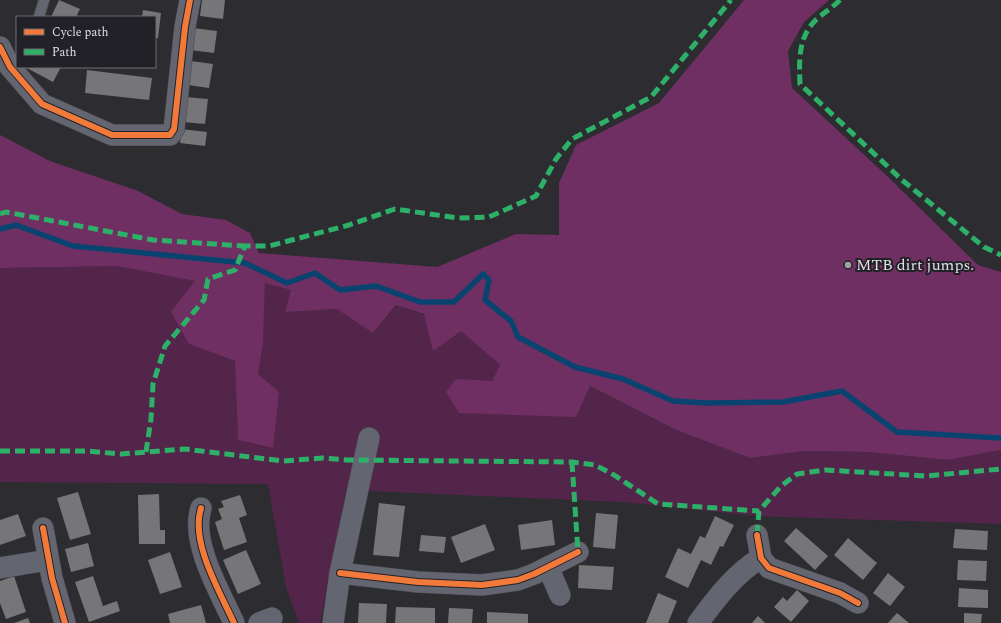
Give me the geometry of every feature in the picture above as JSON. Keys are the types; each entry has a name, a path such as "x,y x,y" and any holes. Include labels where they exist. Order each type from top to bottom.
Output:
{"street":[{"path":"17,68 42,104 112,135 170,135 174,129 184,28 190,0"},
{"path":"0,47 13,62"},
{"path":"333,623 340,572 369,438"},
{"path":"201,508 198,524 201,544 207,564 234,623"},
{"path":"43,528 48,560 65,623"},
{"path":"757,535 762,558 769,568 834,591 858,603"},
{"path":"340,572 418,582 482,585 518,580 578,552"},
{"path":"698,623 719,597 739,576 752,563 762,558"},
{"path":"0,568 48,560"},
{"path":"548,567 560,595"}],"lane":[{"path":"39,16 44,0"}],"shaded area":[{"path":"744,0 829,0 804,22 788,51 792,88 886,175 978,265 1001,272 1001,450 947,460 870,452 804,451 750,458 674,429 590,386 576,417 459,413 446,392 456,379 492,381 500,365 461,331 433,351 424,314 396,305 373,333 337,309 285,312 291,290 265,283 263,343 258,374 279,392 273,448 238,440 235,361 189,344 171,312 195,281 117,266 0,268 0,135 50,161 138,191 182,214 226,220 250,233 259,253 437,267 516,234 559,235 559,183 576,145 659,103"},
{"path":"117,266 196,281 189,344 235,361 238,440 273,448 258,374 263,342 265,283 291,290 286,312 338,309 373,333 397,305 461,331 500,365 492,381 589,386 674,429 750,458 804,451 870,452 947,460 1001,450 1001,524 758,516 621,502 346,490 320,623 299,623 286,587 268,484 0,482 0,268"}],"building":[{"path":"59,0 80,9 76,16 51,16"},
{"path":"202,0 225,0 223,19 200,16"},
{"path":"143,10 161,13 158,38 156,38 156,16 142,16"},
{"path":"193,28 217,31 214,53 190,50"},
{"path":"191,61 213,64 209,88 188,85"},
{"path":"27,68 60,68 53,82"},
{"path":"87,70 152,78 149,100 85,93"},
{"path":"186,97 208,99 205,124 183,122"},
{"path":"181,129 207,132 205,146 180,143"},
{"path":"78,492 91,534 70,540 57,498"},
{"path":"159,494 160,530 165,530 165,544 139,544 138,495"},
{"path":"240,495 247,515 239,518 247,542 224,550 215,522 222,519 218,509 224,507 221,501"},
{"path":"379,503 405,506 399,557 373,555"},
{"path":"596,513 618,515 615,549 593,547"},
{"path":"18,514 26,536 0,545 0,520"},
{"path":"715,516 734,525 723,547 720,546 711,565 701,560 688,588 665,577 678,548 691,554 700,536 705,538"},
{"path":"552,520 555,545 521,550 518,525"},
{"path":"485,524 495,550 461,563 451,537"},
{"path":"796,528 828,556 815,570 784,541"},
{"path":"955,529 988,531 987,550 953,548"},
{"path":"421,535 446,537 444,553 419,551"},
{"path":"848,538 877,563 863,580 834,555"},
{"path":"88,543 94,566 71,572 65,549"},
{"path":"246,550 261,584 238,594 223,560"},
{"path":"170,552 182,587 160,594 148,560"},
{"path":"958,560 987,561 986,581 957,580"},
{"path":"579,565 614,567 612,590 578,588"},
{"path":"888,573 905,587 890,606 873,593"},
{"path":"14,576 26,612 6,619 0,603 0,581"},
{"path":"93,576 103,606 117,601 120,611 89,622 75,582"},
{"path":"959,588 988,590 988,608 958,607"},
{"path":"797,590 809,601 791,622 774,607 783,597 787,601"},
{"path":"658,593 677,601 668,623 646,623"},
{"path":"359,603 387,604 386,623 358,623"},
{"path":"201,605 206,623 170,623 168,614"},
{"path":"396,607 435,608 435,623 395,623"},
{"path":"449,608 473,609 472,623 448,623"},
{"path":"487,612 528,614 528,623 487,623"},
{"path":"897,613 909,623 888,623"},
{"path":"964,613 982,614 981,623 964,623"},
{"path":"758,616 765,623 752,623"},
{"path":"28,618 30,623 14,623"}],"waterway":[{"path":"0,229 16,225 73,246 245,263 287,283 315,273 340,290 376,286 420,302 454,302 483,274 489,280 485,300 511,321 518,337 575,367 623,379 673,401 707,403 783,402 842,391 897,432 1001,438"}],"marked path":[{"path":"146,452 151,419 153,384 165,346 204,300 208,279 235,270 245,246 269,246 349,225 395,209 458,218 489,217 536,196 556,159 572,139 651,97 731,0"},
{"path":"840,0 811,25 803,40 800,57 800,84 902,180 984,247 1001,255"},
{"path":"0,214 6,212 153,240 245,246"},
{"path":"0,451 86,451 121,454 185,449 283,461 323,458 347,460 572,462 595,465 614,475 658,504 759,511"},
{"path":"572,462 578,552"},
{"path":"757,535 759,511 781,486 797,474 825,470 926,476 1001,469"}],"cycle path":[{"path":"0,47 10,67 42,104 112,135 170,135 174,129 185,27 190,0"},
{"path":"201,508 199,521 203,551 208,567 234,623"},
{"path":"43,528 52,578 65,623"},
{"path":"757,535 761,558 769,568 840,593 858,603"},
{"path":"340,573 418,582 482,585 518,580 534,574 578,552"}],"place":[{"name":"MTB dirt jumps.","path":"848,265"}]}
